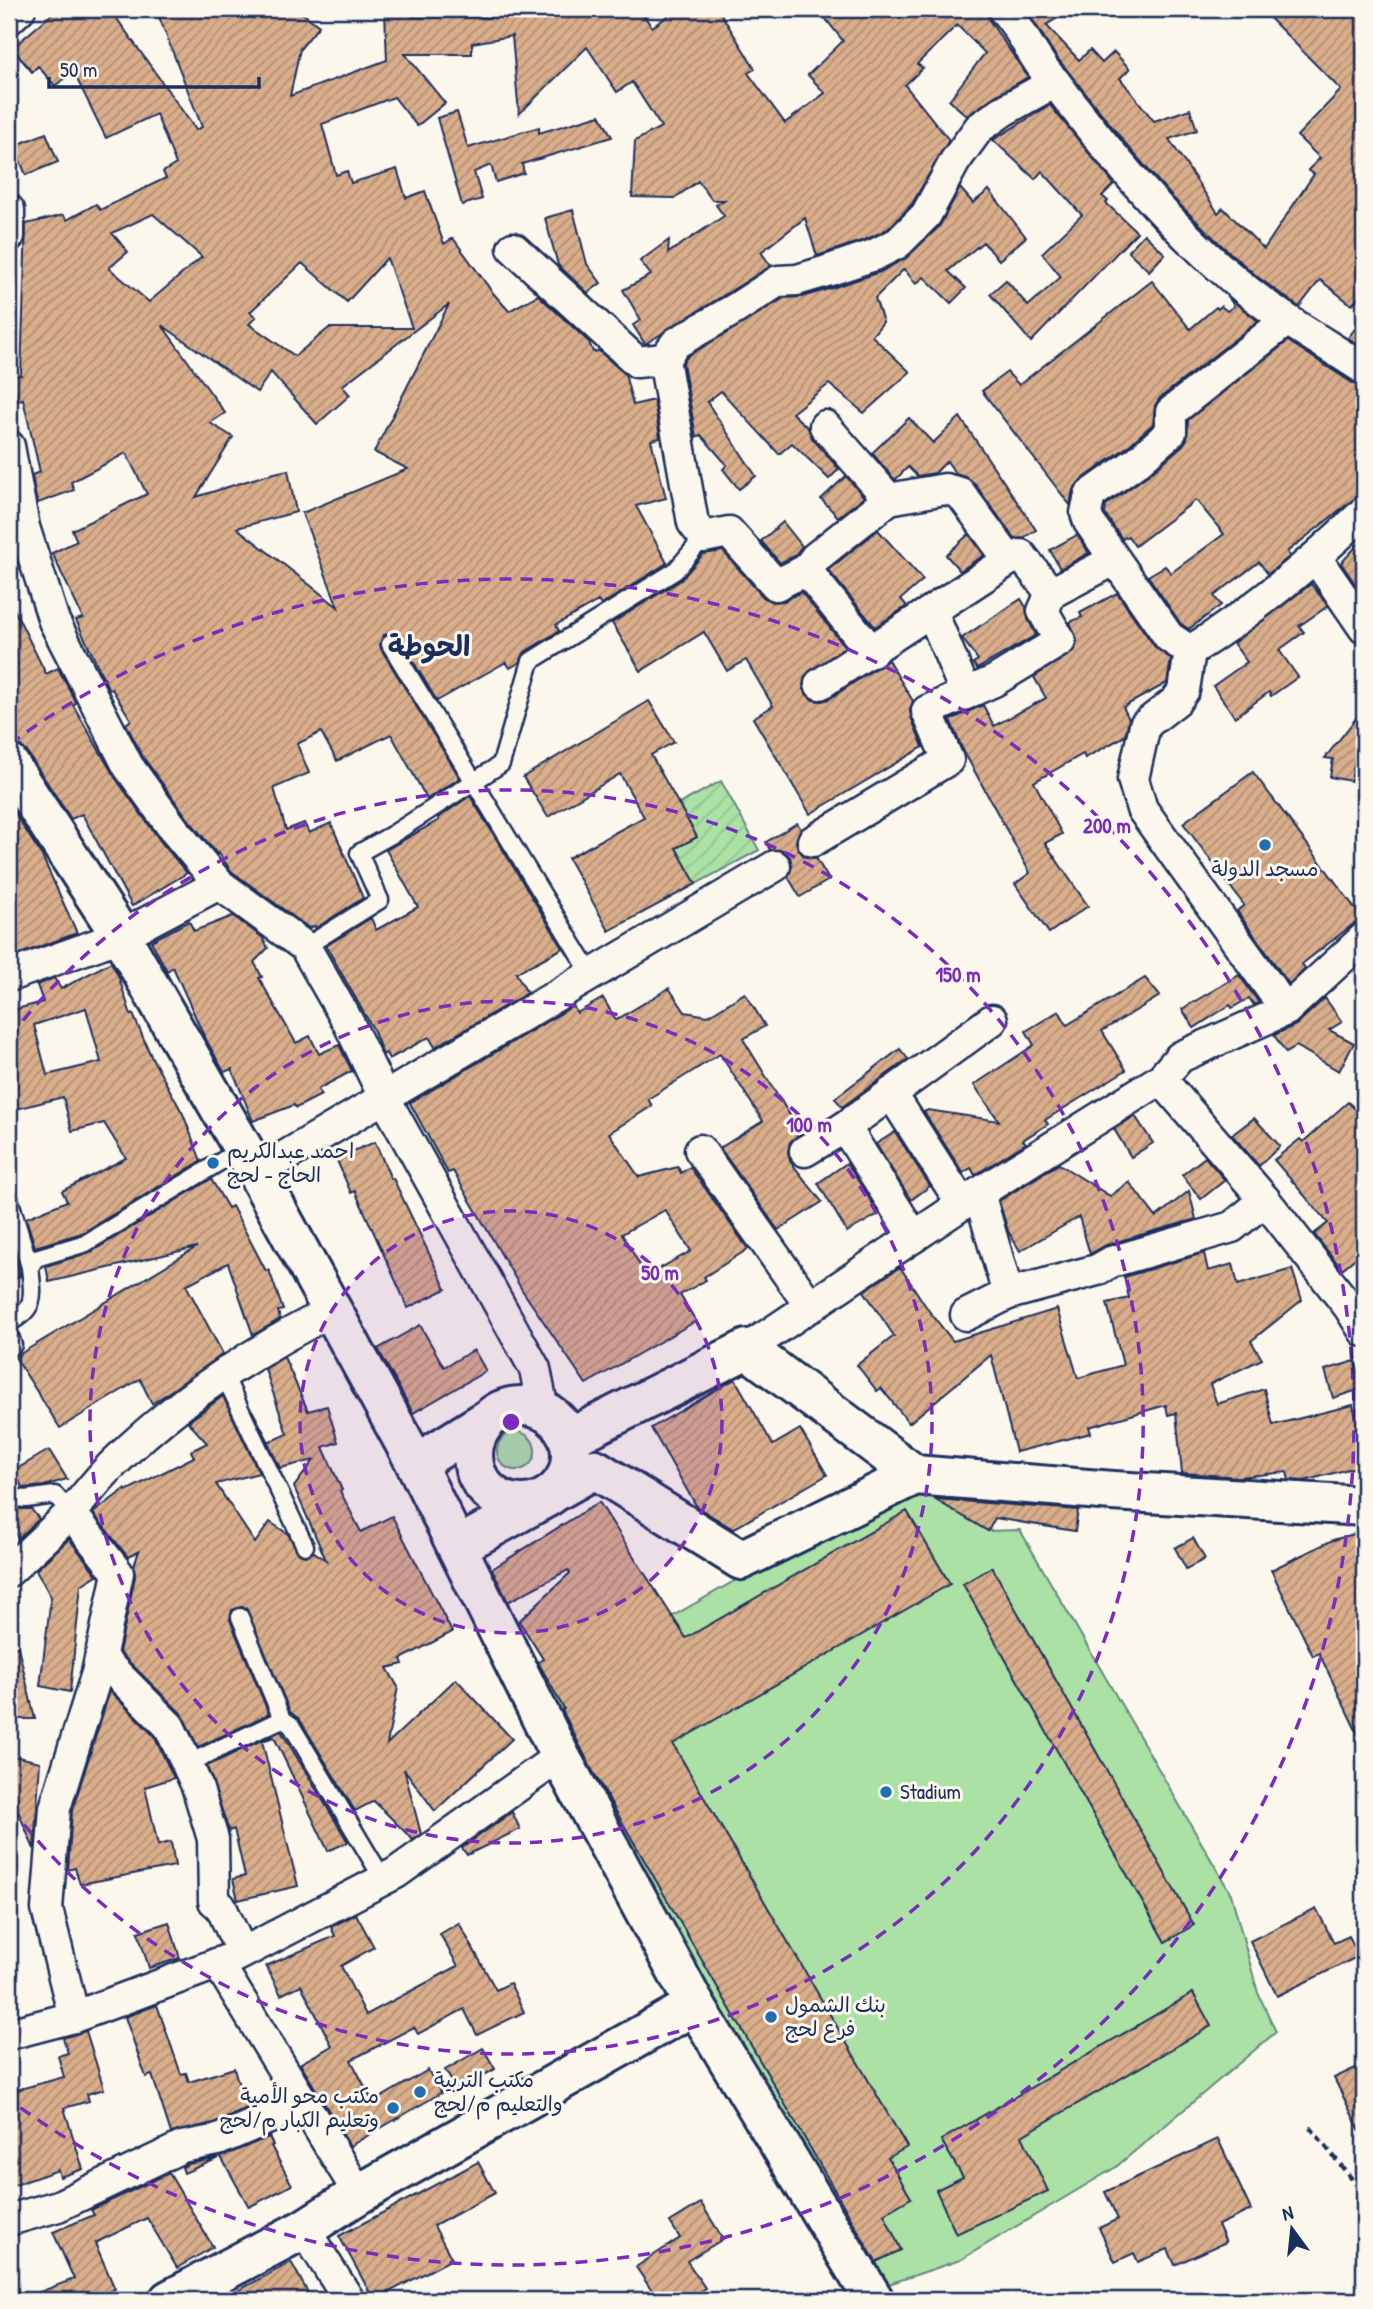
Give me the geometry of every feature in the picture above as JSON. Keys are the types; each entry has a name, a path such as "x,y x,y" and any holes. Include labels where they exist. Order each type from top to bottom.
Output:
{"street":[{"path":"9,19 20,9"},
{"path":"1003,9 1016,22 1045,73 1055,82 1107,151 1153,203 1233,279 1287,320 1364,369"},
{"path":"513,247 637,362 664,359 676,343 778,281 797,280 827,271 874,255 898,243 926,215 956,161 979,128 1003,111 1055,82"},
{"path":"9,210 9,236"},
{"path":"1190,651 1169,637 1089,522 1086,513 1090,495 1139,461 1171,432 1171,412 1287,320"},
{"path":"664,359 693,523 704,537 729,532 776,584 806,570 816,558 889,499 945,489 960,493 1009,559"},
{"path":"825,426 889,499"},
{"path":"9,446 24,527 54,621 128,766 175,831 219,884 305,947 349,1024 384,1097 535,1369 543,1410"},
{"path":"1286,1010 1163,842 1142,809 1133,779 1145,725 1176,701 1184,690 1190,651 1316,558 1364,512"},
{"path":"820,684 1009,559 1021,555 1051,593"},
{"path":"1316,558 1364,628"},
{"path":"813,841 948,760 927,711 995,681 1060,641 1044,611 1051,593 1114,560"},
{"path":"806,570 872,652"},
{"path":"932,612 966,694"},
{"path":"9,764 121,936 250,1161 416,1464 560,1756 695,2005 874,2300"},
{"path":"250,1161 384,1097 775,866"},
{"path":"9,976 121,936 219,884"},
{"path":"570,1438 747,1349 971,1198 1161,1079 1181,1057 1286,1010 1364,938"},
{"path":"805,1151 845,1127 992,1020"},
{"path":"1161,1079 1265,1200 1349,1307 1364,1332"},
{"path":"891,1093 971,1198 1008,1294"},
{"path":"845,1127 914,1237"},
{"path":"700,1150 811,1307"},
{"path":"966,1315 1008,1294 1097,1269 1174,1242 1233,1227 1265,1200"},
{"path":"9,1571 71,1513 112,1464 193,1395 262,1348 332,1311"},
{"path":"747,1349 915,1475"},
{"path":"416,1464 488,1419 505,1409 524,1406 543,1410 558,1422 570,1438 572,1457 567,1476 548,1496 520,1504 501,1500 486,1489 476,1473 472,1453 477,1435 488,1419"},
{"path":"457,1547 595,1469 741,1560 915,1475 1113,1491 1364,1506"},
{"path":"71,1513 118,1573 101,1658 55,1808 47,1909 74,2017"},
{"path":"101,1658 169,1726 197,1786 213,1839 214,1901 222,1907 230,1958 302,2104 359,2194"},
{"path":"9,2035 74,2017 230,1958 383,1879 560,1756"},
{"path":"169,2300 304,2229 359,2194 695,2005"},
{"path":"9,2220 58,2206 182,2147 218,2140 302,2104"},
{"path":"304,2229 349,2300"}],"lane":[{"path":"305,947 380,900 359,853 500,764 531,661 676,571 704,537"},
{"path":"390,644 591,974"},
{"path":"30,1267 36,1258 86,1243 250,1161"},
{"path":"9,1198 30,1267 32,1301 24,1315 9,1323"},
{"path":"9,1333 13,1345 9,1347"},
{"path":"224,1375 304,1546"},
{"path":"9,1497 26,1499 55,1495 71,1513"},
{"path":"240,1617 282,1719 291,1725 383,1879"},
{"path":"187,1764 282,1719"}],"path":[{"path":"1310,2127 1364,2193"}],"green space":[{"path":"721,781 759,850 696,884 676,848 697,837 679,804"},
{"path":"516,1432 530,1437 535,1451 530,1465 516,1470 502,1465 497,1451 502,1437"},
{"name":"Stadium","path":"907,1482 988,1531 1020,1530 1231,1894 1258,1993 1276,2032 1116,2167 960,2260 877,2288 542,1691"}],"building":[{"path":"58,9 110,9 196,130 202,127 156,9 297,9 319,26 300,49 290,96 387,60 385,12 413,10 413,17 499,17 498,9 639,9 652,27 678,9 718,9 755,69 748,73 785,123 825,93 808,75 843,41 818,9 986,9 989,20 1028,77 967,116 949,100 985,53 957,25 917,64 923,68 905,85 949,140 912,204 888,229 817,256 805,218 761,252 771,266 645,344 633,325 641,320 623,290 651,275 640,261 669,240 668,253 724,216 716,205 724,200 712,200 698,181 675,198 632,197 635,141 661,127 632,82 617,92 587,47 519,114 512,36 472,43 472,54 405,54 445,103 417,126 394,97 322,124 336,175 347,171 351,183 397,169 406,198 425,191 444,244 453,238 509,311 538,295 589,342 593,352 599,351 625,374 633,405 654,400 660,438 651,440 666,498 636,506 667,563 601,605 598,601 556,625 559,631 525,652 520,662 510,668 506,662 437,701 399,638 390,634 384,635 381,649 460,778 427,799 391,734 337,761 321,732 297,744 309,773 274,788 286,830 304,823 309,833 331,823 363,898 316,928 309,928 231,871 143,757 126,724 131,720 112,689 109,690 76,620 83,618 52,553 77,541 72,530 147,494 126,453 71,482 74,490 38,503 32,475 40,472 23,399 17,400 13,376 21,375 26,224 63,215 67,220 96,204 100,210 166,178 163,172 176,164 156,114 106,138 73,71 55,86 38,66 32,72 12,48","holes":["153,214 202,257 149,302 109,268 128,252 112,233","387,258 412,328 329,328 295,356 249,324 256,317 250,312 302,263 347,302","449,304 374,452 408,469 302,513 338,607 237,528 296,512 288,470 196,497 233,437 210,423 225,413 162,325 257,392 271,372 317,424 350,395 342,386"]},
{"path":"1026,9 1073,9 1046,25 1079,60 1090,50 1102,63 1114,52 1130,69 1120,78 1154,121 1190,109 1197,130 1169,139 1218,213 1223,208 1264,249 1314,174 1308,170 1320,158 1297,136 1341,90 1261,9 1364,9 1364,291 1352,305 1320,280 1299,307 1259,278 1220,244 1173,198 1130,149 1055,55"},
{"path":"1050,105 1114,184 1102,196 1108,201 1106,203 1137,232 1031,342 990,294 1006,280 1028,306 1061,277 1042,253 1082,215 1042,171 1035,179 993,140"},
{"path":"457,112 468,148 539,127 539,133 600,115 612,137 522,164 524,173 496,182 491,165 474,172 482,199 462,205 437,118"},
{"path":"46,133 58,162 26,175 14,146"},
{"path":"960,188 973,203 989,190 1026,237 999,260 983,242 948,271 966,288 951,303 924,277 916,284 904,269 875,298 883,322 872,336 910,372 864,413 829,384 792,413 808,428 812,438 839,469 829,479 792,443 779,454 721,391 707,402 756,476 739,489 723,469 727,465 701,435 696,437 683,363 688,356 784,298 802,297 832,288 880,272 906,258 939,227"},
{"path":"573,210 587,264 601,283 588,293 558,265 545,218"},
{"path":"1144,234 1165,254 1149,271 1128,251"},
{"path":"1152,281 1190,329 1216,307 1218,309 1221,306 1227,311 1234,306 1229,298 1258,321 1160,398 1155,405 1153,424 1127,447 1080,481 1073,490 1070,505 982,391 1007,372 1019,385"},
{"path":"1364,317 1364,348 1348,338"},
{"path":"1288,341 1354,384 1364,386 1364,491 1287,552 1290,556 1268,574 1259,562 1214,596 1221,605 1189,629 1181,624 1148,576 1165,566 1171,573 1224,534 1196,500 1135,546 1128,536 1122,539 1105,514 1106,505 1148,475 1183,445 1187,439 1188,420"},
{"path":"960,417 1036,530 1023,538 1015,539 974,483 955,473 947,461 935,473 917,476 908,467 895,480 872,453 909,418 933,443"},
{"path":"846,476 864,497 838,517 821,499"},
{"path":"783,522 802,546 794,556 780,563 761,541"},
{"path":"878,530 923,580 901,599 907,606 875,627 828,570"},
{"path":"969,534 984,555 960,571 946,555"},
{"path":"1077,535 1089,553 1060,569 1050,550"},
{"path":"1364,538 1364,597 1341,563"},
{"path":"723,551 763,597 772,602 784,601 801,592 845,647 805,676 803,686 806,694 813,700 829,699 888,660 913,701 911,717 923,747 810,814 753,718 773,706 746,660 727,671 704,632 641,671 612,623 681,580 703,554"},
{"path":"1311,584 1328,606 1299,626 1304,632 1279,650 1298,677 1271,696 1269,692 1235,717 1213,686 1247,662 1233,643"},
{"path":"1117,593 1155,647 1171,659 1167,683 1123,707 1129,719 1125,736 1085,758 1083,754 1034,782 1062,834 1045,843 1088,906 1049,933 1015,884 1030,873 962,748 950,720 983,705 994,726 1046,698 1034,677 1075,650 1077,640 1070,622 1082,617 1080,613"},
{"path":"9,599 46,674 58,668 76,703 73,705 114,776 161,842 187,873 132,906 82,814 71,819 27,752 19,745 9,742"},
{"path":"1021,599 1036,635 977,669 973,663 978,660 962,638"},
{"path":"649,701 674,742 651,755 697,837 676,848 696,884 609,931 568,858 644,817 620,774 548,817 523,777"},
{"path":"1364,708 1351,781 1330,777 1333,759 1325,758"},
{"path":"1253,772 1363,919 1302,964 1305,968 1289,984 1237,911 1244,905 1183,823"},
{"path":"470,796 563,948 516,973 527,993 435,1047 429,1037 389,1059 386,1053 383,1055 373,1029 326,946 371,918 376,930 418,907 386,850 439,820 438,818"},
{"path":"9,804 42,856 77,933 9,958"},
{"path":"797,823 801,829 796,841 798,849 805,857 816,858 829,880 800,897 788,877 792,866 790,857 783,850 770,850 766,842"},
{"path":"233,916 262,937 268,948 254,962 262,977 259,978 296,1043 310,1036 319,1054 339,1045 352,1071 318,1089 321,1095 296,1108 294,1105 253,1121 232,1069 224,1072 204,1036 173,967 167,971 151,941 189,921 194,931"},
{"path":"111,962 131,1015 133,1014 151,1056 183,1114 201,1161 82,1233 35,1247 26,1218 67,1201 62,1191 126,1158 104,1123 72,1131 63,1097 9,1111 9,1011 43,1002 37,985 54,978 61,989","holes":["86,1008 101,1062 47,1075 34,1025"]},
{"path":"1239,975 1259,1003 1254,1005 1249,998 1232,1008 1230,1005 1194,1028 1182,1009"},
{"path":"1145,978 1160,996 1102,1031 1126,1070 1045,1120 1048,1124 1023,1140 1026,1143 975,1175 971,1168 963,1173 924,1112 928,1110 999,1121 974,1085 1034,1045 1026,1031 1059,1011 1067,1025"},
{"path":"669,988 685,1012 708,1016 745,993 765,1026 743,1039 791,1117 794,1116 803,1131 790,1142 790,1161 822,1202 778,1230 720,1148 763,1121 720,1054 648,1099 652,1106 609,1133 639,1177 678,1167 681,1173 690,1167 748,1249 704,1277 706,1280 680,1295 696,1321 586,1384 522,1290 453,1171 448,1173 410,1103 573,1006 577,1013 603,998 616,1020","holes":["665,1210 691,1251 646,1276 622,1234"]},
{"path":"1325,998 1342,1022 1329,1030 1354,1043 1339,1071 1296,1046 1286,1053 1274,1035 1296,1025"},
{"path":"900,1049 908,1059 842,1107 835,1098"},
{"path":"1348,1102 1364,1118 1364,1251 1342,1269 1314,1234 1328,1223 1274,1160 1300,1139 1303,1142"},
{"path":"1135,1116 1153,1143 1131,1157 1114,1129"},
{"path":"1254,1118 1280,1146 1259,1166 1232,1135"},
{"path":"895,1132 930,1186 911,1200 876,1144"},
{"path":"375,1142 446,1289 408,1308 355,1191 351,1193 336,1158"},
{"path":"1205,1157 1225,1180 1201,1199 1182,1175"},
{"path":"847,1163 879,1214 847,1232 818,1183"},
{"path":"1059,1164 1110,1196 1129,1182 1156,1217 1189,1191 1196,1219 1106,1245 1090,1254 1079,1217 1020,1251 1008,1231 999,1201"},
{"path":"211,1179 228,1208 232,1206 266,1271 269,1270 283,1310 278,1311 280,1319 253,1335 228,1263 186,1285 223,1354 152,1404 140,1379 60,1428 15,1357 197,1247 49,1282 46,1266 91,1252"},
{"path":"9,1233 20,1276 9,1282"},
{"path":"1204,1253 1208,1271 1233,1264 1238,1285 1292,1269 1302,1300 1251,1341 1262,1359 1210,1384 1217,1404 1264,1389 1273,1425 1353,1405 1364,1449 1364,1465 1304,1481 1289,1480 1287,1472 1239,1477 1182,1473 1176,1413 1168,1415 1166,1405 1089,1427 1091,1433 1016,1452 991,1355 909,1423 881,1388 877,1391 857,1365 894,1336 864,1291 900,1267 953,1341 1057,1309 1078,1378 1123,1365 1107,1303 1129,1298 1124,1277"},
{"path":"420,1325 444,1367 474,1350 486,1371 413,1413 378,1349"},
{"path":"284,1357 308,1411 327,1406 338,1442 323,1447 342,1490 340,1491 361,1532 392,1516 452,1632 401,1659 403,1664 387,1668 398,1687 387,1744 456,1679 512,1739 435,1811 404,1769 421,1834 413,1840 374,1801 355,1811 300,1720 290,1712 246,1608 232,1610 230,1620 269,1714 198,1747 182,1714 119,1652 139,1551 128,1557 93,1513 125,1489 126,1491 194,1457 191,1451 207,1443 188,1422 223,1396 259,1473 216,1484 255,1543 270,1522 288,1534 299,1554 305,1556 314,1552 326,1560 294,1487 314,1460 280,1468 252,1410 269,1442 287,1434 265,1369"},
{"path":"1355,1361 1364,1388 1333,1398 1325,1370"},
{"path":"735,1379 773,1445 800,1429 827,1475 733,1529 697,1507 651,1428"},
{"path":"49,1450 67,1479 44,1486 23,1488 13,1471"},
{"path":"934,1499 1078,1510 1075,1531 995,1518 988,1531"},
{"path":"599,1502 686,1638 907,1511 950,1584 673,1744 907,2147 888,2158 911,2198 884,2214 901,2250 876,2262 591,1768 562,1710 564,1709 538,1662 543,1659 519,1621 570,1573 568,1570 508,1602 492,1569"},
{"path":"17,1509 31,1509 39,1519 18,1539 9,1523 9,1515"},
{"path":"1364,1531 1364,1747 1319,1653 1313,1656 1271,1570 1333,1540"},
{"path":"1193,1538 1205,1559 1186,1569 1175,1548"},
{"path":"69,1539 97,1575 81,1585 70,1692 40,1686 51,1597 36,1570"},
{"path":"992,1567 1194,1925 1165,1942 963,1584"},
{"path":"18,1647 35,1719 9,1719 9,1648"},
{"path":"110,1691 154,1736 174,1778 145,1787 158,1845 171,1842 175,1866 80,1884 75,1868 68,1870 72,1811"},
{"path":"281,1731 348,1842 328,1851 274,1737 262,1741 298,1886 238,1900 233,1879 245,1876 234,1829 229,1831 207,1766"},
{"path":"9,1755 40,1762 34,1849 9,1790"},
{"path":"512,1812 520,1829 467,1855 462,1848"},
{"path":"1316,1908 1334,1943 1349,1936 1359,1956 1277,1996 1250,1941"},
{"path":"356,1914 374,1947 341,1966 366,2015 458,1966 440,1934 459,1923 496,1990 510,1983 524,2012 477,2035 464,2009 418,2034 414,2027 351,2060 373,2102 428,2070 441,2093 350,2146 301,2065 332,2046 301,1985 281,1995 266,1966 335,1936 331,1927"},
{"path":"169,1922 180,1958 149,1968 138,1932"},
{"path":"1193,1993 1211,2026 1022,2136 1048,2191 956,2234 936,2190 963,2177 941,2140"},
{"path":"157,2005 181,2074 186,2073 189,2082 234,2068 242,2096 245,2095 252,2106 213,2123 171,2133 152,2075 146,2077 125,2017"},
{"path":"86,2031 104,2089 87,2094 89,2101 64,2108 83,2169 60,2177 58,2170 9,2187 9,2092 64,2077 58,2056 68,2053 63,2038"},
{"path":"483,2048 495,2069 457,2090 445,2070"},
{"path":"1364,2064 1364,2139 1334,2078"},
{"path":"269,2137 292,2185 249,2207 221,2157"},
{"path":"1218,2139 1251,2210 1218,2225 1226,2242 1175,2265 1168,2249 1138,2262 1134,2253 1115,2262 1099,2228 1118,2219 1105,2192"},
{"path":"219,2158 184,2173 182,2167 188,2164"},
{"path":"478,2162 495,2193 434,2226 452,2259 374,2300 339,2236"},
{"path":"169,2173 213,2247 177,2268 147,2218 95,2243 115,2289 88,2300 25,2300 24,2298 74,2279 53,2232 94,2215 91,2210"},
{"path":"701,2203 723,2239 687,2261 705,2288 686,2300 658,2300 636,2267 680,2238 670,2222"},
{"path":"291,2262 312,2300 221,2300"}],"place":[{"name":"مسجد الدولة","path":"1265,845"},
{"name":"احمد عبدالكريم الحاج - لحج","path":"213,1163"},
{"name":"Stadium","path":"886,1792"},
{"name":"بنك الشمول فرع لحج","path":"771,2017"},
{"name":"مكتب التربية والتعليم م/لحج","path":"420,2092"},
{"name":"مكتب محو الأمية وتعليم الكبار م/لحج","path":"393,2108"}],"district":[{"name":"الحوطة","path":"429,646"}]}
